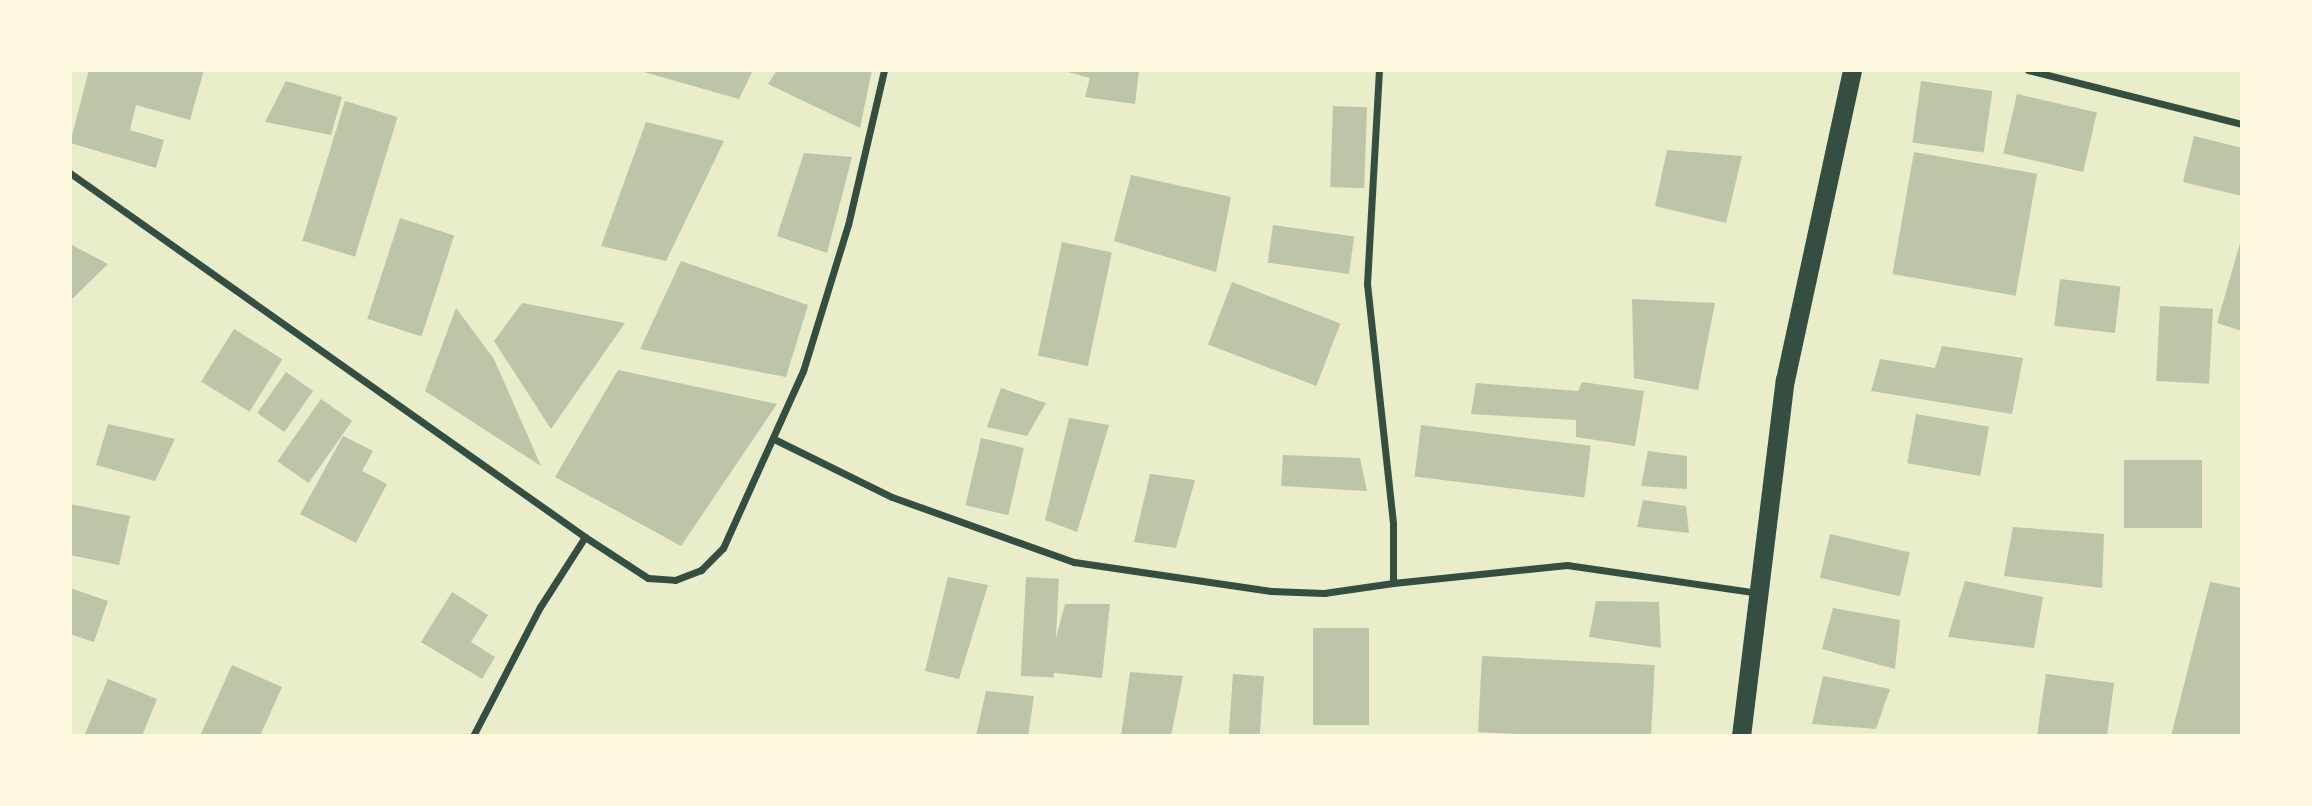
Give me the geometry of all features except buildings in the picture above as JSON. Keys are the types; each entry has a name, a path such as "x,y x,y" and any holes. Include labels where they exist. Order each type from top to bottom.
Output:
{"highway":[{"path":"1741,736 1785,380 1852,70"}],"street":[{"path":"70,173 585,537 648,578 675,580 701,570 723,548 803,371 848,225 884,70"},
{"path":"1379,70 1367,284 1393,523 1393,583"},
{"path":"2028,70 2242,124"},
{"path":"774,439 892,497 1074,562 1271,591 1324,593 1567,565 1759,593"},
{"path":"473,736 540,607 585,537"}]}
